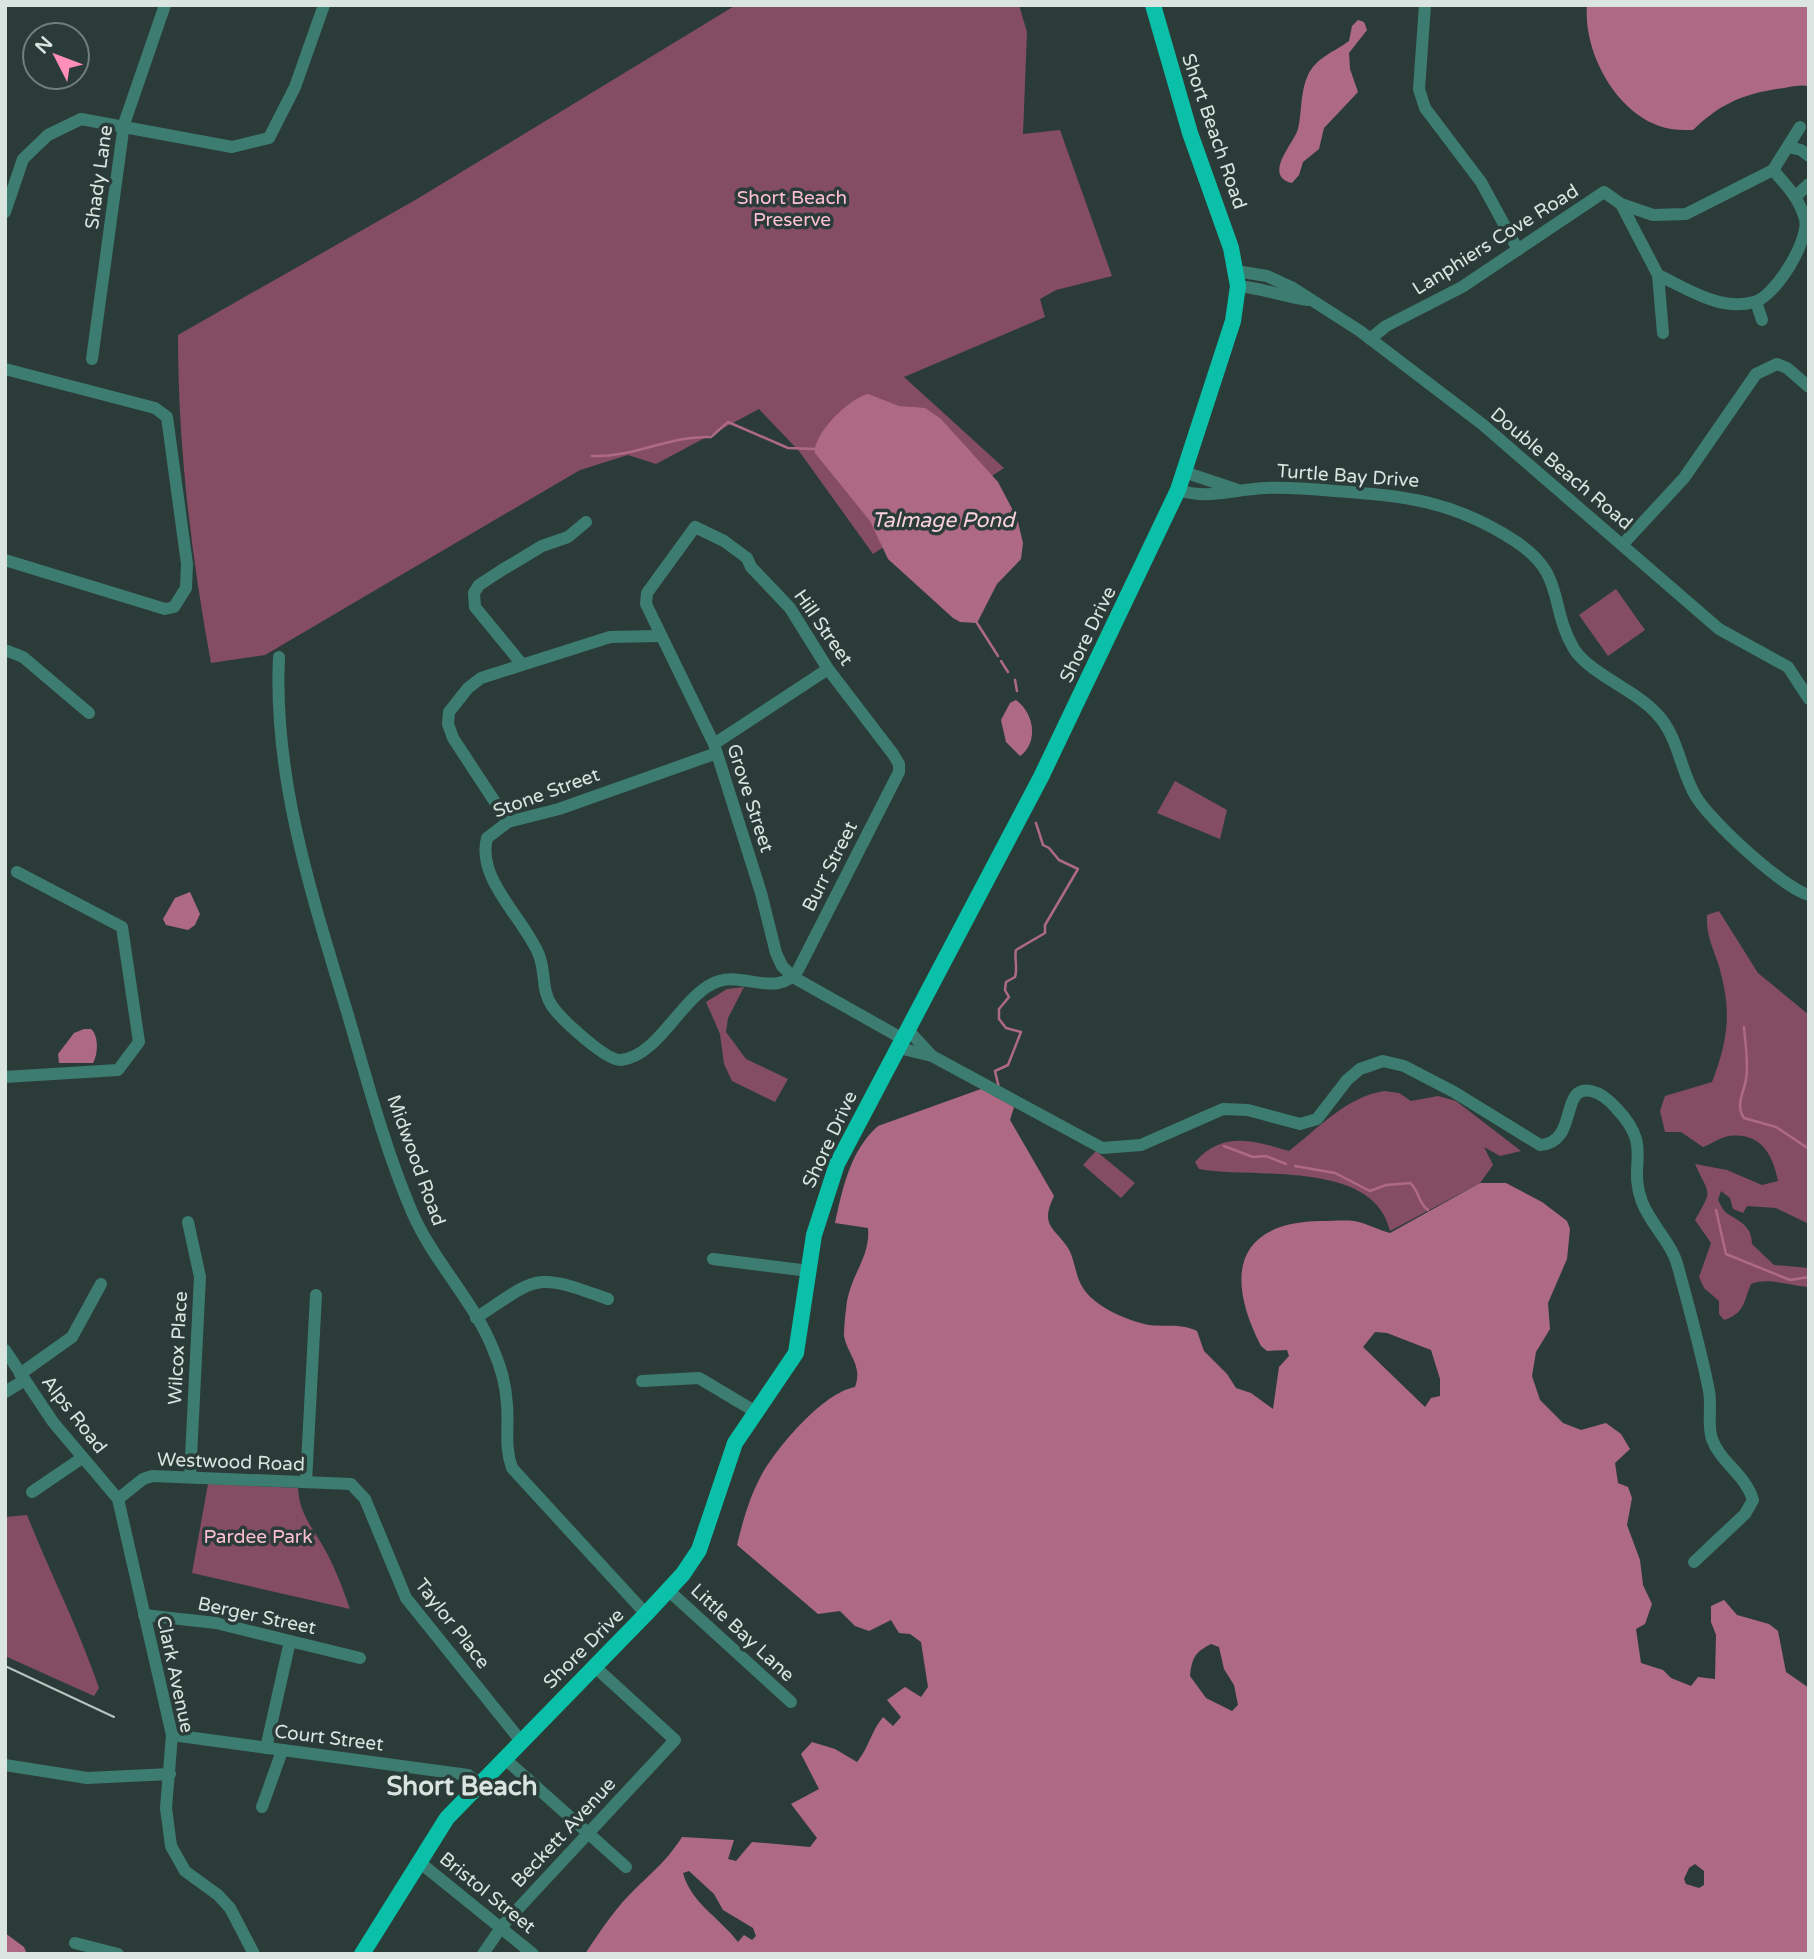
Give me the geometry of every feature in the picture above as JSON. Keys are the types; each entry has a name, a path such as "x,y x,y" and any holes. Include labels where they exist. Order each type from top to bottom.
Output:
{"main road":[{"name":"Short Beach Road","path":"1153,5 1186,121 1225,228 1237,278"},
{"name":"Shore Drive","path":"362,1954 441,1825 646,1614 668,1590 702,1543 729,1456 794,1357 814,1235 831,1178 1041,777 1178,490 1233,321 1237,278"}],"street":[{"name":"Shady Lane","path":"92,359 124,124 165,5"},
{"path":"5,212 23,159 48,135 81,119 124,124 232,148 269,138 295,88 324,5"},
{"path":"1425,5 1419,89 1425,108 1481,182 1518,250"},
{"path":"1621,204 1653,215 1686,214 1773,170 1800,127"},
{"path":"1788,147 1801,150 1809,156"},
{"path":"1658,275 1711,299 1729,304 1756,302 1774,288 1793,261 1806,222 1796,196 1773,170"},
{"path":"1796,196 1809,184"},
{"name":"Lanphiers Cove Road","path":"1370,339 1386,327 1462,287 1604,192 1621,204"},
{"path":"1621,204 1658,275 1663,333"},
{"name":"Double Beach Road","path":"1237,278 1309,300 1370,339 1482,424 1719,629 1788,667 1809,699"},
{"path":"1756,302 1762,320"},
{"path":"1623,544 1684,478 1756,373 1777,364 1787,368 1809,387"},
{"path":"5,369 155,408 167,417 185,545 186,588 174,607 165,609 5,560"},
{"name":"Turtle Bay Drive","path":"1184,472 1238,490"},
{"name":"Turtle Bay Drive","path":"1178,490 1207,496 1224,495 1238,490 1301,488 1424,499 1459,510 1518,543 1541,562 1551,575 1570,639 1580,656 1647,704 1668,728 1702,806 1779,878 1809,895"},
{"path":"520,663 475,607 474,593 502,570 542,546 568,537 586,522"},
{"name":"Grove Street","path":"695,527 647,593 646,604 659,636 715,748 761,893 776,953 782,966 793,977 903,1039"},
{"name":"Hill Street","path":"695,527 724,541 747,558 751,567 790,608 828,668 892,754 899,772"},
{"path":"508,822 461,753 448,724 449,712 468,688 481,678 520,663 610,637 659,636"},
{"path":"5,650 23,657 89,713"},
{"name":"Midwood Road","path":"279,657 281,720 292,813 319,920 410,1207 429,1247 492,1345 502,1371 508,1408 507,1455 512,1468 646,1614"},
{"name":"Stone Street","path":"793,977 778,984 732,978 717,981 703,990 658,1037 638,1052 623,1060 610,1059 554,1009 545,994 538,954 485,861 487,838 508,822 559,809 715,748 828,668"},
{"name":"Burr Street","path":"793,977 899,772"},
{"path":"5,1077 118,1070 139,1042 122,927 17,872"},
{"path":"903,1039 1102,1149 1141,1145 1223,1110 1248,1110 1300,1124 1308,1123 1325,1111 1347,1080 1360,1069 1383,1061 1404,1066 1464,1097 1540,1145 1551,1145 1559,1139 1565,1129 1570,1103 1578,1093 1586,1090 1600,1094 1625,1118 1637,1136 1639,1192 1647,1213 1678,1264 1708,1389 1711,1437 1746,1483 1753,1500 1745,1514 1694,1562"},
{"path":"903,1039 932,1056"},
{"name":"Wilcox Place","path":"188,1222 201,1277 190,1477"},
{"path":"713,1259 809,1271"},
{"path":"476,1318 531,1281 559,1281 608,1299"},
{"path":"5,1392 72,1337 100,1284"},
{"path":"306,1482 316,1295"},
{"name":"Alps Road","path":"5,1350 82,1458 118,1499"},
{"path":"642,1381 699,1378 756,1412"},
{"path":"32,1492 82,1458"},
{"name":"Westwood Road","path":"118,1499 143,1479 152,1476 351,1484"},
{"name":"Taylor Place","path":"351,1484 365,1499 405,1598 521,1741"},
{"name":"Clark Avenue","path":"118,1499 172,1735 166,1808 171,1846 185,1871 230,1908 254,1954"},
{"name":"Little Bay Lane","path":"668,1590 791,1702"},
{"name":"Berger Street","path":"144,1615 216,1623 360,1658"},
{"path":"266,1748 290,1641"},
{"name":"Beckett Avenue","path":"483,1954 502,1926 675,1740 594,1667"},
{"name":"Court Street","path":"172,1735 468,1775 480,1783"},
{"path":"262,1807 282,1751"},
{"path":"504,1758 626,1867"},
{"path":"5,1765 87,1778 170,1773"},
{"name":"Bristol Street","path":"418,1861 502,1926 533,1954"},
{"path":"75,1943 118,1954"}],"green space":[{"name":"Short Beach Preserve","path":"736,5 1019,5 1027,32 1023,134 1060,130 1112,276 1056,290 1040,299 1045,317 904,377 1004,468 873,554 799,451 759,409 656,464 628,455 580,470 265,655 211,663 187,500 180,418 178,335 417,199"},
{"path":"1616,589 1645,630 1608,656 1579,615"},
{"path":"1175,781 1227,810 1220,839 1157,813"},
{"path":"1719,911 1758,973 1809,1015 1809,1224 1776,1208 1747,1206 1743,1213 1733,1209 1730,1198 1721,1191 1718,1200 1726,1213 1745,1226 1752,1238 1752,1244 1774,1265 1809,1268 1809,1287 1772,1282 1751,1284 1740,1311 1724,1320 1719,1314 1719,1301 1704,1288 1699,1277 1711,1243 1695,1220 1705,1202 1707,1192 1695,1164 1727,1170 1762,1185 1778,1181 1776,1171 1769,1154 1757,1142 1740,1136 1729,1136 1703,1147 1681,1132 1665,1132 1660,1111 1665,1096 1712,1082 1718,1066 1725,1037 1727,1009 1718,963 1710,940 1707,915"},
{"path":"744,987 728,1018 726,1032 746,1059 788,1079 775,1102 732,1081 724,1064 720,1034 706,1002 727,989"},
{"path":"1384,1091 1399,1093 1411,1101 1438,1096 1456,1101 1521,1151 1500,1156 1484,1147 1493,1165 1480,1183 1390,1231 1379,1208 1361,1192 1337,1182 1279,1174 1199,1169 1195,1162 1205,1152 1227,1142 1251,1141 1289,1151 1345,1107 1370,1094"},
{"path":"1096,1151 1135,1183 1121,1198 1083,1165"},
{"name":"Pardee Park","path":"208,1484 298,1488 304,1512 332,1563 350,1609 192,1573"},
{"path":"27,1515 91,1666 99,1688 94,1696 5,1656 5,1517"}],"water":[{"path":"1587,5 1809,5 1809,86 1776,89 1741,98 1712,114 1693,130 1666,128 1648,121 1632,110 1607,80 1591,43"},
{"path":"1358,20 1364,22 1367,30 1349,53 1350,69 1358,92 1324,128 1319,149 1303,162 1299,175 1292,183 1283,179 1280,167 1298,129 1308,75 1321,59 1349,41 1352,26"},
{"name":"Talmage Pond","path":"868,394 899,406 925,408 941,419 998,482 1017,518 1023,543 1021,559 997,584 977,623 960,622 953,618 888,559 870,521 815,453 820,436 834,418 852,402"},
{"path":"1016,700 1027,712 1032,728 1030,743 1020,756 1006,742 1001,720 1010,703"},
{"path":"190,892 200,914 195,925 188,930 166,925 163,919 175,898"},
{"path":"84,1029 94,1032 97,1050 93,1063 59,1063 58,1054 74,1033"},
{"path":"981,1089 1014,1107 1010,1120 1054,1196 1048,1220 1068,1248 1080,1283 1088,1295 1104,1307 1132,1320 1197,1331 1204,1351 1227,1374 1236,1388 1251,1393 1273,1409 1279,1367 1289,1356 1287,1350 1267,1351 1261,1346 1243,1298 1241,1277 1245,1258 1254,1243 1270,1231 1292,1224 1346,1221 1359,1222 1390,1233 1480,1183 1506,1183 1542,1202 1567,1221 1570,1229 1567,1259 1548,1303 1550,1329 1536,1352 1532,1376 1540,1400 1563,1423 1581,1430 1606,1423 1621,1434 1630,1449 1615,1463 1618,1483 1628,1487 1632,1498 1627,1525 1640,1560 1643,1585 1652,1604 1645,1624 1636,1629 1641,1663 1663,1670 1671,1678 1691,1686 1698,1677 1715,1679 1716,1635 1711,1622 1711,1606 1724,1600 1737,1615 1769,1624 1778,1631 1786,1672 1809,1688 1809,1954 585,1954 622,1903 661,1864 682,1837 734,1840 728,1859 736,1861 752,1842 810,1847 817,1838 791,1804 819,1789 801,1754 812,1742 835,1749 857,1762 883,1717 893,1726 901,1717 887,1700 905,1687 921,1697 928,1687 921,1642 910,1634 899,1633 891,1620 869,1631 855,1626 840,1611 818,1614 737,1545 754,1491 779,1449 803,1422 829,1399 855,1387 856,1366 844,1336 845,1319 851,1287 866,1249 868,1228 835,1223 854,1158 878,1126","holes":["1375,1332 1387,1333 1431,1350 1440,1379 1440,1396 1431,1398 1425,1407 1363,1347","1211,1644 1219,1647 1224,1669 1234,1685 1238,1705 1232,1711 1206,1698 1190,1676 1195,1656","1695,1864 1704,1871 1704,1885 1699,1888 1686,1884 1684,1879 1689,1868","689,1871 714,1894 723,1910 753,1928 756,1936 752,1940 744,1935 738,1942 692,1893 683,1873"]},
{"path":"5,1933 24,1947 27,1954 5,1954"}],"waterway":[{"path":"592,456 622,454 681,439 711,437 728,422 788,448 815,449"},
{"path":"977,623 998,656"},
{"path":"1001,661 1008,672"},
{"path":"1015,680 1017,691"},
{"path":"999,1088 995,1071 1008,1065 1021,1032 1006,1028 999,1019 999,1009 1009,997 1005,990 1006,982 1016,974 1016,950 1045,933 1045,925 1078,869 1059,860 1043,845 1036,823"},
{"path":"1744,1027 1747,1066 1740,1104 1741,1113 1744,1118 1776,1127 1809,1149"},
{"path":"1224,1146 1253,1157 1266,1156 1286,1164"},
{"path":"1295,1166 1335,1173 1370,1191 1386,1185 1410,1183 1428,1210"},
{"path":"1716,1210 1726,1254 1790,1280 1809,1277"}],"tram line":[{"path":"5,1666 114,1717"}],"district":[{"name":"Short Beach","path":"462,1786"}]}
